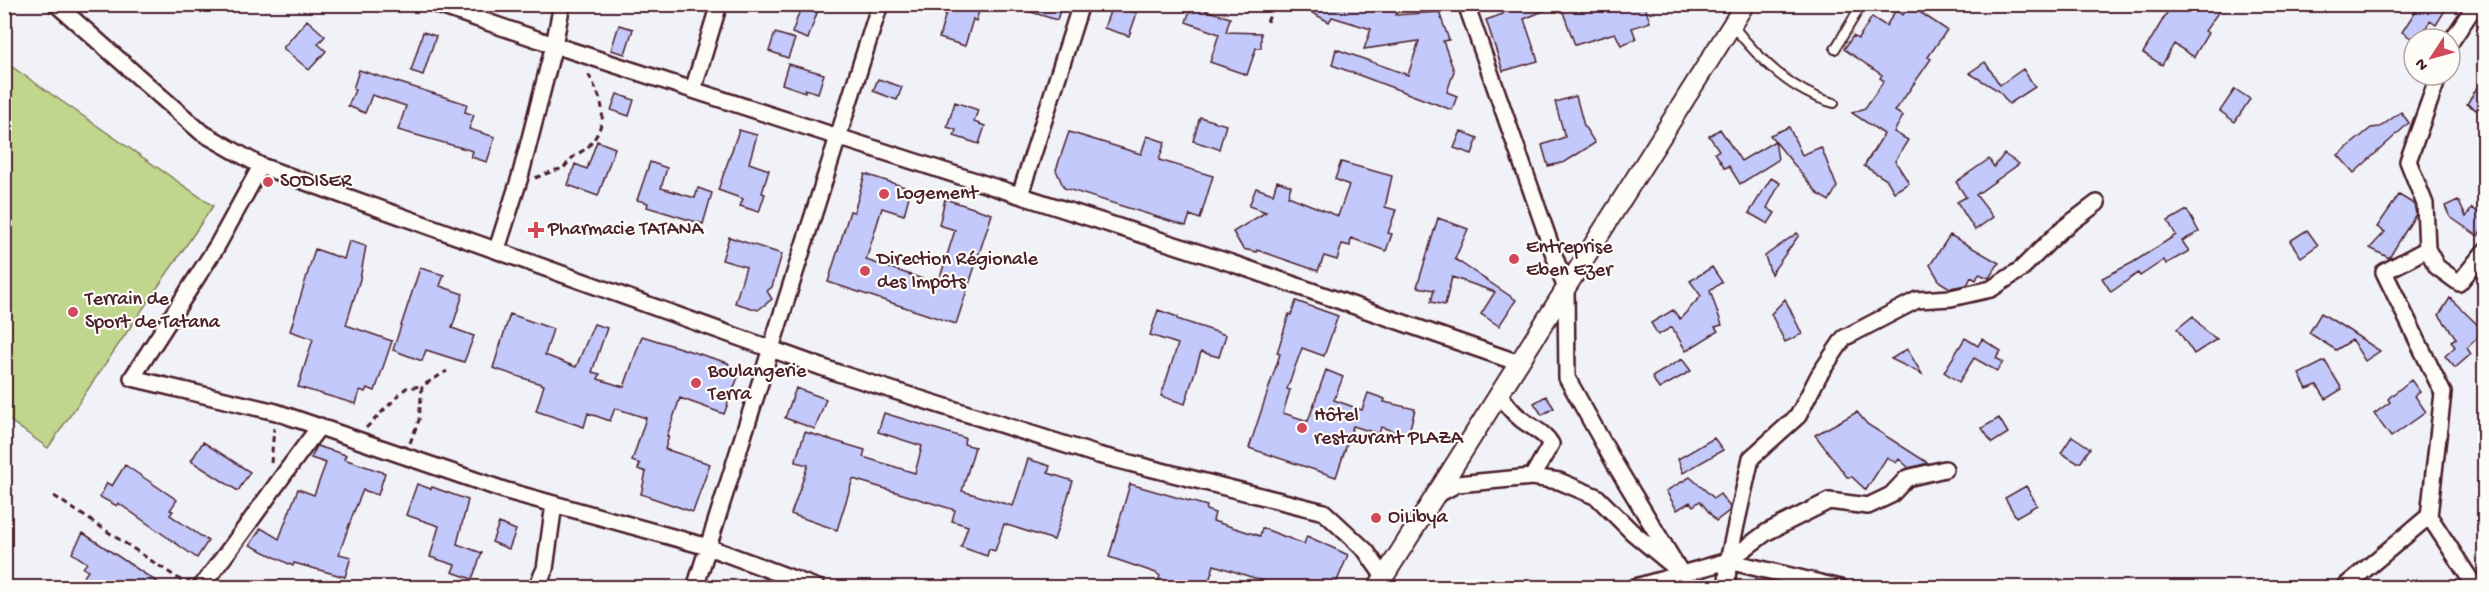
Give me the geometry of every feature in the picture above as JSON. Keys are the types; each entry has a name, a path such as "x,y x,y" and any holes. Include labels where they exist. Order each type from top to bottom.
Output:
{"street":[{"path":"56,4 201,132 261,166 838,373 1098,455 1324,512 1366,551 1384,584"},
{"path":"435,4 577,53 1231,263 1519,363"},
{"path":"497,249 517,186 554,45 562,4"},
{"path":"693,90 719,4"},
{"path":"695,588 880,4"},
{"path":"1020,195 1081,4"},
{"path":"1384,584 1499,393 1745,4"},
{"path":"2461,27 2476,4"},
{"path":"1472,6 1566,289 1567,378 1690,588"},
{"path":"2435,87 2408,161 2425,204 2427,249 2437,267 2459,283 2484,252"},
{"path":"261,166 218,246 132,378 276,412 507,491 708,547 816,587"},
{"path":"1727,588 1728,561 1751,458 1798,416 1819,375 1844,338 1917,300 1951,298 1991,289 2020,270 2061,230 2097,202"},
{"path":"2427,249 2384,272 2443,393 2429,516 2476,588"},
{"path":"1499,393 1520,419 1548,438 1551,444 1532,477"},
{"path":"200,588 243,533 269,492 320,426"},
{"path":"1632,588 1728,561 1767,532 1829,501 1868,506 1891,495 1906,478 1945,469"},
{"path":"1435,496 1457,484 1532,477 1558,481 1597,497 1632,532 1681,573"},
{"path":"536,588 544,569 554,504"},
{"path":"2343,588 2429,516"},
{"path":"1728,561 1841,588"}],"lane":[{"path":"1835,49 1862,4"},
{"path":"1732,25 1765,63 1815,98 1834,103"}],"path":[{"path":"1267,22 1275,4"},
{"path":"517,186 563,169 574,156 587,148 597,133 604,111 601,98 577,53"},
{"path":"356,438 382,409 406,388 422,386 447,371"},
{"path":"405,456 419,420 422,386"},
{"path":"269,492 276,412"},
{"path":"54,496 193,588"}],"green space":[{"name":"Terrain de Sport de Tatana","path":"5,62 213,206 48,448 5,417"}],"building":[{"path":"802,4 819,7 808,39 792,33"},
{"path":"937,4 981,4 976,21 973,19 965,46 939,38 947,9"},
{"path":"1018,4 1062,4 1057,20 1018,8"},
{"path":"1192,4 1207,4 1205,10 1230,18 1226,32 1261,33 1261,48 1256,48 1247,75 1210,62 1219,34 1186,22"},
{"path":"1296,4 1387,4 1398,8 1396,15 1439,12 1449,40 1443,41 1454,71 1447,92 1457,96 1452,110 1332,65 1336,49 1408,75 1419,41 1364,49 1371,29 1332,17 1329,22"},
{"path":"1515,4 1558,5 1524,19 1538,61 1503,71 1486,20 1503,14 1502,9"},
{"path":"1560,4 1644,4 1650,22 1632,28 1636,39 1621,45 1615,33 1575,45"},
{"path":"2172,4 2224,4 2205,31 2208,33 2194,57 2174,44 2162,65 2143,53"},
{"path":"2420,4 2449,4 2436,25 2430,21 2426,27 2405,27"},
{"path":"1909,5 1947,30 1928,57 1931,59 1895,111 1903,116 1894,132 1908,140 1895,161 1909,183 1894,192 1887,180 1864,166 1884,134 1852,113 1865,108 1884,81 1880,78 1882,75 1844,49 1853,36 1858,39 1872,17 1886,26 1896,10 1903,15"},
{"path":"1112,6 1137,13 1129,36 1104,28"},
{"path":"307,20 325,36 318,44 326,51 309,70 283,48"},
{"path":"619,25 633,29 625,54 611,50"},
{"path":"423,32 436,36 423,75 411,71"},
{"path":"775,33 795,39 788,58 769,51"},
{"path":"1985,62 2000,85 2023,69 2035,87 2009,104 1999,91 1969,73"},
{"path":"788,64 824,74 818,93 805,89 805,92 782,84"},
{"path":"359,70 467,104 465,112 474,115 469,129 495,137 487,162 471,157 473,151 398,130 406,106 372,95 365,113 348,106 355,90 353,89"},
{"path":"2484,76 2484,115 2467,104"},
{"path":"878,79 902,87 897,100 873,91"},
{"path":"2235,89 2250,99 2235,122 2220,111"},
{"path":"617,94 634,100 629,116 611,110"},
{"path":"1576,96 1584,126 1595,143 1565,162 1548,166 1542,145 1565,137 1555,102"},
{"path":"955,102 978,110 974,122 985,126 979,144 954,136 956,130 947,127"},
{"path":"2401,112 2409,123 2354,173 2338,155 2371,128 2380,127"},
{"path":"1200,117 1226,125 1219,149 1193,141"},
{"path":"1789,127 1802,155 1821,147 1837,187 1829,201 1818,194 1770,135"},
{"path":"1720,129 1741,161 1775,141 1778,160 1740,184 1729,166 1725,168 1715,153 1719,150 1709,136"},
{"path":"739,130 757,135 749,163 769,170 759,212 740,206 743,199 718,190"},
{"path":"1461,131 1478,138 1472,154 1454,148"},
{"path":"1069,132 1141,154 1147,136 1165,142 1159,160 1213,176 1200,219 1190,215 1186,226 1064,188 1056,170"},
{"path":"597,141 615,148 598,196 568,185 575,164 587,169"},
{"path":"2004,154 2019,164 1976,195 1993,217 1975,230 1957,202 1966,197 1956,182 1989,159 1994,167"},
{"path":"650,162 667,168 661,188 695,198 698,188 712,193 703,224 647,207 648,203 637,200"},
{"path":"1341,162 1392,176 1385,207 1396,210 1388,233 1392,234 1386,251 1351,238 1350,246 1342,244 1337,260 1324,256 1318,271 1257,250 1257,252 1243,249 1233,232 1266,212 1249,206 1256,188 1273,194 1277,181 1291,186 1288,196 1338,216 1349,185 1335,179"},
{"name":"Direction Régionale des Impôts","path":"865,174 911,189 904,215 882,208 866,260 938,284 955,230 939,225 945,199 992,214 956,324 828,282 850,211 854,212"},
{"path":"1771,178 1780,183 1767,208 1775,213 1768,224 1749,213"},
{"path":"2399,195 2414,204 2416,214 2389,258 2370,248 2385,232 2377,227"},
{"path":"2458,200 2466,217 2472,208 2484,217 2484,227 2478,236 2450,217 2445,206"},
{"path":"2187,210 2199,232 2182,241 2189,251 2166,264 2164,260 2140,276 2138,273 2111,292 2102,278 2132,263 2176,235 2168,221"},
{"path":"1438,218 1468,229 1455,259 1516,300 1499,326 1481,314 1495,292 1452,277 1445,305 1431,302 1434,290 1417,287"},
{"path":"2307,230 2318,245 2301,257 2290,241"},
{"path":"1797,233 1799,235 1771,274 1765,256"},
{"path":"1950,235 1999,263 1989,278 1979,274 1976,280 1971,277 1967,285 1950,288 1940,282 1930,265"},
{"path":"729,237 782,254 772,287 767,291 772,299 758,310 735,303 746,267 722,260"},
{"path":"349,241 366,246 360,279 346,325 392,341 375,391 367,388 365,392 360,390 356,404 298,387 313,339 290,331 315,249 344,259"},
{"path":"1712,267 1722,282 1710,291 1722,325 1715,327 1718,331 1686,351 1672,327 1658,335 1651,323 1673,310 1680,319 1701,296 1690,281"},
{"path":"420,268 444,275 440,286 463,294 452,328 474,336 464,362 426,350 422,361 393,350"},
{"path":"2450,298 2484,331 2467,348 2471,354 2455,368 2445,356 2455,347 2451,341 2456,338 2439,315"},
{"path":"1785,299 1802,334 1785,342 1771,314"},
{"path":"1296,301 1338,316 1324,356 1302,348 1287,389 1290,390 1283,413 1308,421 1326,370 1343,377 1334,400 1362,410 1368,393 1385,399 1384,402 1415,409 1408,436 1381,427 1379,434 1353,426 1336,477 1249,448 1280,354 1277,353 1289,314 1291,315"},
{"path":"1158,310 1178,317 1177,319 1226,335 1219,357 1201,352 1185,404 1161,396 1178,344 1150,335"},
{"path":"2321,313 2380,351 2365,361 2352,340 2336,350 2309,333"},
{"path":"510,314 553,329 545,355 576,367 594,324 607,328 592,372 600,374 598,379 624,387 642,336 728,363 738,377 724,414 680,398 667,436 669,436 665,449 710,464 693,512 641,494 646,472 638,469 640,464 632,461 646,418 615,408 610,421 588,413 584,427 536,411 544,385 493,368"},
{"path":"2193,316 2206,332 2217,339 2194,354 2177,329"},
{"path":"1965,338 1978,346 1982,339 2001,351 1996,358 2003,362 1997,371 1974,358 1959,382 1944,372"},
{"path":"1907,349 1922,374 1891,359"},
{"path":"1682,359 1691,371 1659,389 1652,377"},
{"path":"2325,361 2342,389 2326,399 2317,385 2307,389 2299,374"},
{"path":"2411,380 2420,392 2415,396 2426,412 2391,437 2374,414 2390,402 2388,399"},
{"path":"796,388 826,399 815,429 785,418"},
{"path":"1546,396 1554,408 1542,415 1534,403"},
{"path":"1857,412 1867,424 1928,463 1909,468 1899,459 1896,463 1887,457 1866,490 1852,477 1847,477 1815,435"},
{"path":"884,413 965,438 964,444 975,447 962,491 1013,506 1028,459 1050,466 1048,473 1073,481 1054,540 1004,524 995,551 989,549 987,556 961,547 968,526 952,521 955,510 853,479 837,530 791,514 808,465 795,462 805,432 865,450 863,457 915,473 922,446 878,432"},
{"path":"1999,418 2008,433 1992,443 1982,428"},
{"path":"2072,436 2090,448 2081,462 2076,462 2061,453"},
{"path":"1714,438 1723,450 1683,473 1678,459"},
{"path":"203,442 250,472 238,491 191,461"},
{"path":"317,446 346,455 344,459 385,473 378,495 363,490 353,514 339,554 351,557 345,577 294,563 293,566 250,545 261,528 279,539 298,489 314,495 326,463 311,458"},
{"path":"125,465 177,500 170,510 173,511 170,515 208,541 197,558 118,503 117,506 100,497 107,483 112,486"},
{"path":"1690,477 1714,498 1720,494 1730,507 1729,511 1716,521 1700,501 1693,506 1690,502 1677,510 1666,491"},
{"path":"417,484 468,500 457,544 482,553 472,579 452,572 455,565 430,557 439,526 406,515"},
{"path":"1130,484 1207,506 1206,510 1215,513 1213,521 1260,536 1262,528 1304,544 1307,536 1348,555 1334,588 1285,588 1214,565 1207,588 1156,588 1160,576 1156,573 1109,557"},
{"path":"2026,486 2037,505 2016,517 2005,498"},
{"path":"499,523 516,530 509,549 492,542"},
{"path":"83,533 166,588 76,588 88,571 83,568 87,563 72,553"}],"place":[{"name":"SODISER","path":"268,182"},
{"name":"Logement","path":"884,194"},
{"name":"Pharmacie TATANA","path":"536,230"},
{"name":"Entreprise Eben Ezer","path":"1514,259"},
{"name":"Direction Régionale des Impôts","path":"865,271"},
{"name":"Terrain de Sport de Tatana","path":"73,312"},
{"name":"Boulangerie Terra","path":"696,383"},
{"name":"Hôtel restaurant PLAZA","path":"1302,428"},
{"name":"OiLibya","path":"1376,518"}]}
